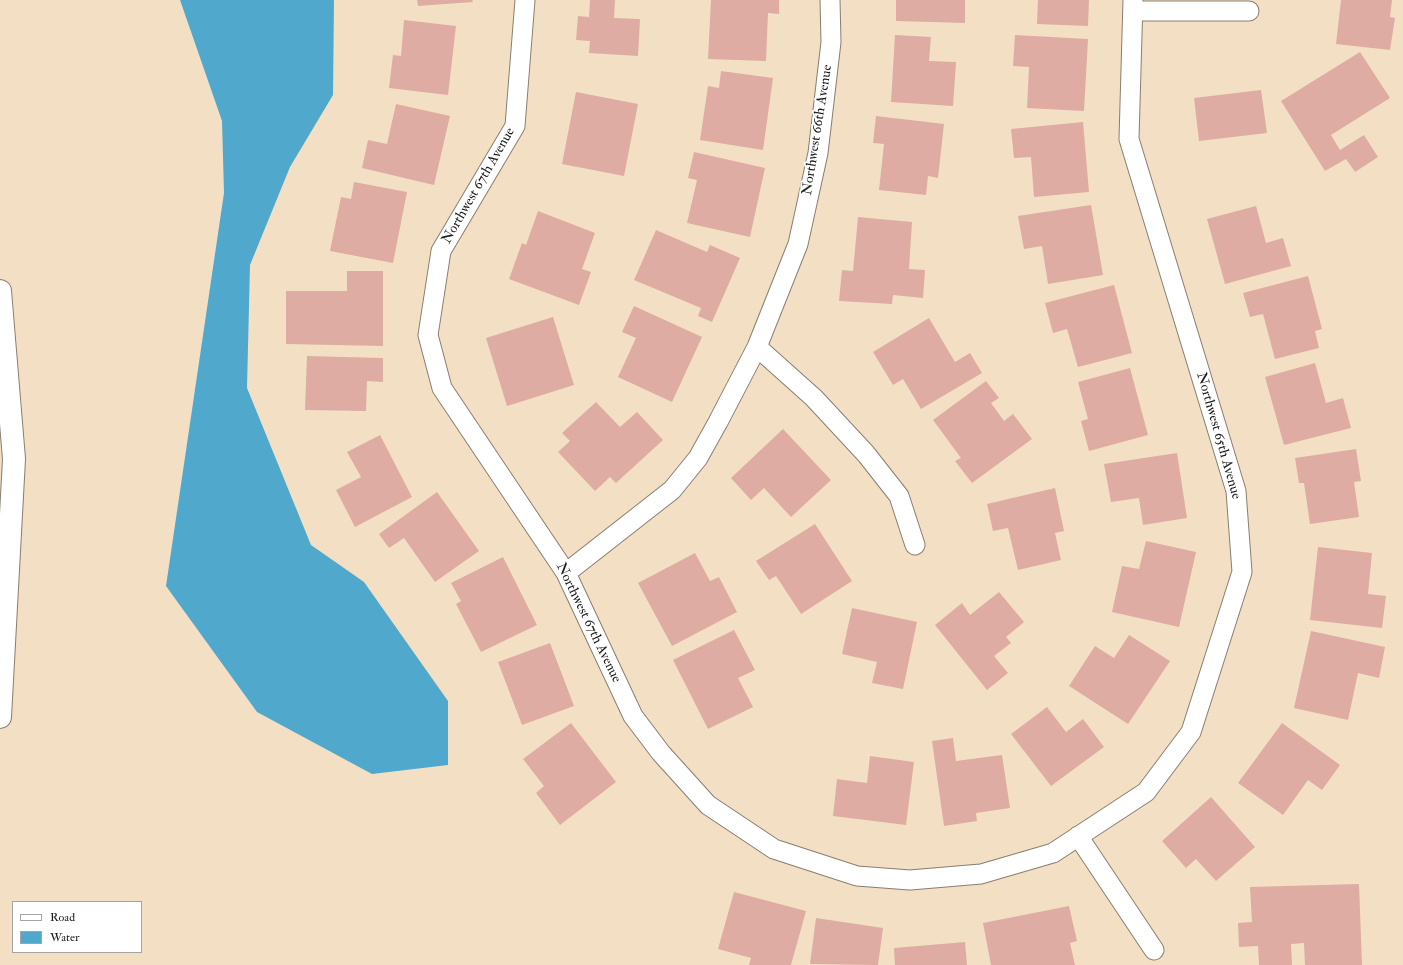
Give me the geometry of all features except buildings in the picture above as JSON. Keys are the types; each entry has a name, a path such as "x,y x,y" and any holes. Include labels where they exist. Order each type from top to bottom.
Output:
{"street":[{"name":"Northwest 67th Avenue","path":"525,0 515,126 441,251 428,335 442,388 566,573 633,716 661,753 708,805 774,849 857,876 910,880 981,874 1053,853 1078,836"},
{"name":"Northwest 66th Avenue","path":"566,573 672,490 698,458 757,347 798,244 816,161 831,42 830,0"},
{"name":"Northwest 65th Avenue","path":"1078,836 1146,792 1191,732 1242,572 1236,491 1129,139 1133,5 1249,10"},
{"path":"0,291 14,459 0,717"},
{"path":"757,347 814,398 866,454 900,496 915,545"},
{"path":"1078,836 1154,950"}],"water":[{"path":"180,0 334,0 333,95 290,167 250,265 247,388 311,545 364,582 448,701 448,765 372,774 257,712 166,586 224,193 222,121"}]}
